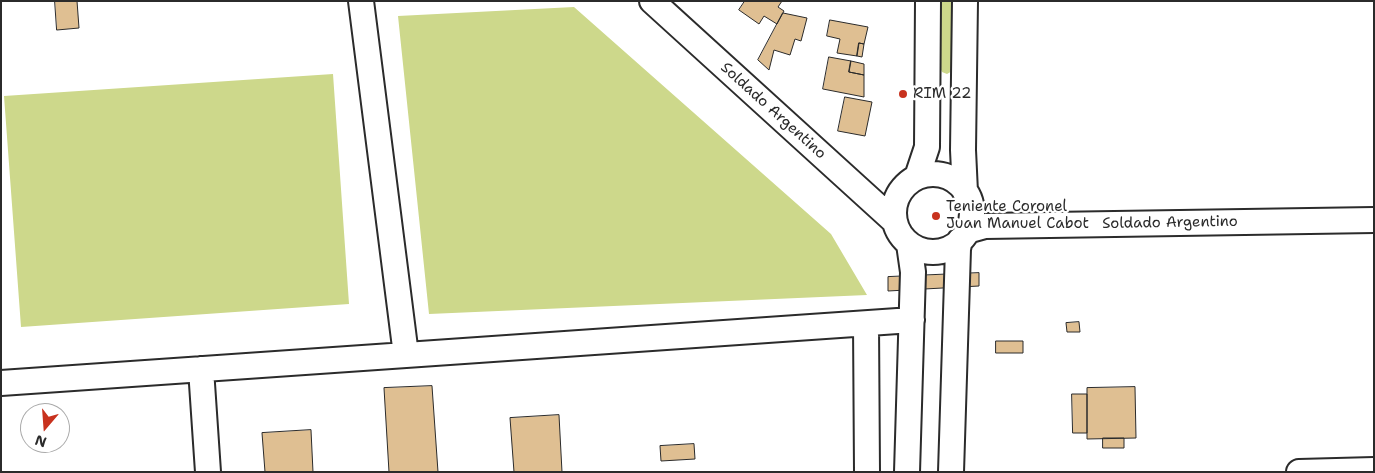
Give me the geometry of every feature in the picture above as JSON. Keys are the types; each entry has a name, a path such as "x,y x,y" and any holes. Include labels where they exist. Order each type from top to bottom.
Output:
{"street":[{"path":"361,1 406,355"},
{"name":"Soldado Argentino","path":"652,1 894,221"},
{"path":"917,177 927,147 928,1"},
{"path":"965,1 962,150 965,192"},
{"path":"951,472 958,249 964,235 971,218 971,204 965,192 956,182 944,176 930,174 917,177 906,184 898,195 894,208 894,221 900,234 909,244 921,250 935,251 948,248 964,235"},
{"name":"Soldado Argentino","path":"964,235 985,226 1374,220"},
{"path":"907,472 913,261 909,244"},
{"path":"1,383 912,320"},
{"path":"866,324 867,472"},
{"path":"201,369 208,472"},
{"path":"1299,472 1374,470"}],"green space":[{"path":"940,1 957,1 954,70 947,74 942,72 939,65"},
{"path":"574,7 831,234 867,295 429,314 398,16"},
{"path":"333,74 349,304 21,327 4,96"}],"building":[{"path":"55,1 77,1 79,28 57,30"},
{"path":"745,1 782,1 778,7 784,11 777,24 764,16 759,24 739,10"},
{"path":"783,13 807,18 801,41 795,39 790,55 774,50 769,70 758,60"},
{"path":"830,20 868,27 864,44 859,43 857,56 837,53 840,39 827,36"},
{"path":"859,43 864,44 862,57 857,56"},
{"path":"829,57 851,61 849,72 864,75 864,97 823,89"},
{"path":"851,61 864,64 864,75 849,72"},
{"path":"845,97 872,102 865,136 838,131"},
{"path":"979,273 979,286 888,291 888,277"},
{"path":"1079,322 1080,332 1067,332 1066,323"},
{"path":"996,341 1023,341 1023,353 996,353"},
{"path":"432,386 438,472 389,472 384,388"},
{"path":"1135,387 1136,438 1087,439 1087,388"},
{"path":"1072,394 1087,394 1087,433 1073,433"},
{"path":"559,415 562,472 514,472 510,418"},
{"path":"311,430 313,472 265,472 262,433"},
{"path":"1103,438 1124,438 1124,448 1103,448"},
{"path":"694,444 695,459 661,461 660,446"}],"place":[{"name":"RIM 22","path":"903,94"},
{"name":"Teniente Coronel Juan Manuel Cabot","path":"936,216"}]}
